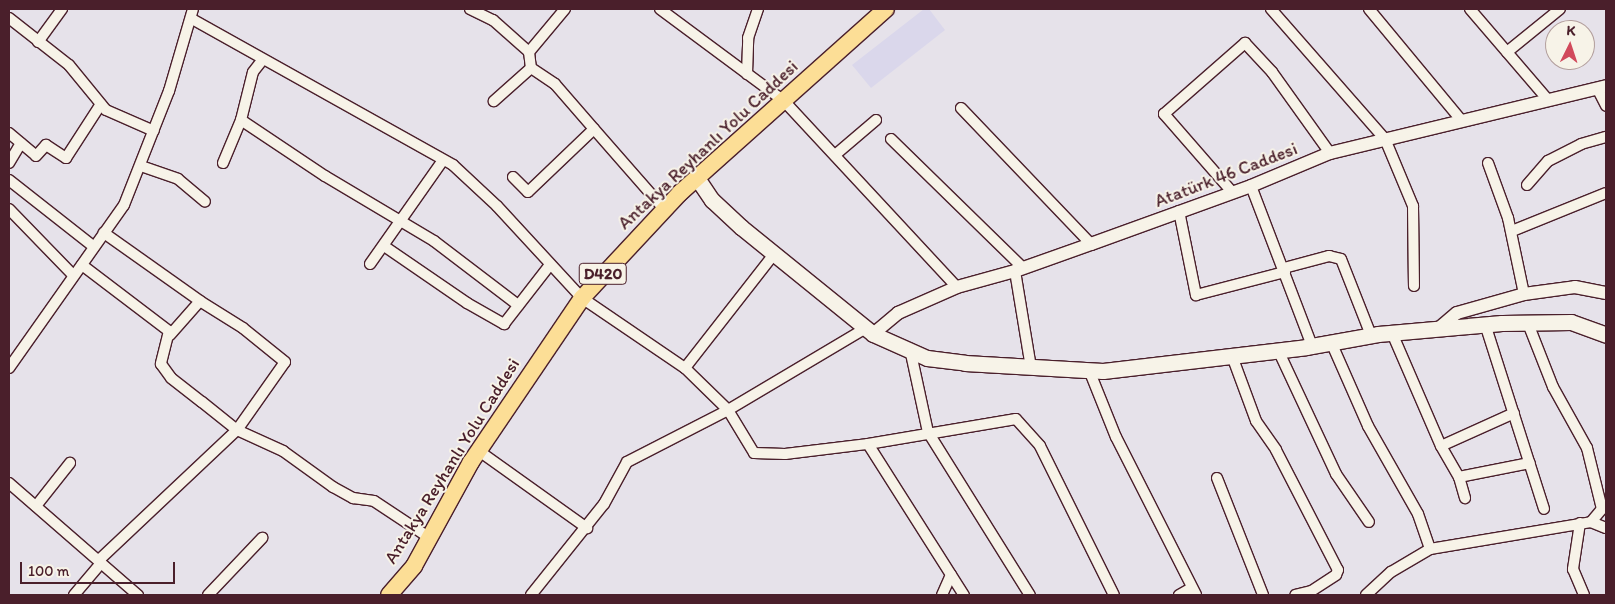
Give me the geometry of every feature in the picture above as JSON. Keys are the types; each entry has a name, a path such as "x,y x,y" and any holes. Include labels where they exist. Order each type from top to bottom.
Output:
{"main road":[{"name":"Antakya Reyhanlı Yolu Caddesi","path":"388,595 414,566 479,451 582,298 664,208 886,9"},
{"path":"697,178 712,200 774,254 869,331 927,358 1031,368 1089,370 1232,356 1312,346 1371,335 1528,321 1571,322 1606,335"}],"street":[{"path":"38,42 62,9"},
{"path":"470,9 493,20 528,52 531,68 555,84 664,208"},
{"path":"528,52 565,9"},
{"path":"660,9 784,102 957,287"},
{"path":"748,74 748,38 758,9"},
{"path":"1271,9 1385,139 1413,206 1414,286"},
{"path":"1368,9 1462,121"},
{"path":"1470,9 1548,100"},
{"path":"1507,52 1560,9"},
{"path":"9,368 124,205 154,131 192,14 263,59 453,165 497,206 549,266 582,298 685,368 728,410 754,453 785,454 868,444 928,432 1016,420 1040,446 1114,595"},
{"path":"9,18 69,65 106,110 154,131"},
{"path":"1233,193 1164,114 1245,43 1272,72 1330,154"},
{"path":"223,163 241,120 243,101 253,72 263,59"},
{"path":"494,101 531,68"},
{"path":"1602,87 1606,106"},
{"name":"Atatürk 46 Caddesi","path":"869,331 898,313 957,287 1019,270 1233,193 1330,154 1602,87"},
{"path":"9,133 36,156 46,146 66,158 102,104"},
{"path":"962,108 1091,244"},
{"path":"241,120 325,176 434,241 518,305"},
{"path":"835,155 876,120"},
{"path":"512,177 528,192 594,129"},
{"path":"1528,185 1548,161 1581,144 1606,137"},
{"path":"891,139 1019,270 1031,368"},
{"path":"9,163 21,143"},
{"path":"370,264 443,160"},
{"path":"1488,163 1512,231 1524,294"},
{"path":"141,166 178,179 205,202"},
{"path":"9,180 94,248"},
{"path":"1251,186 1312,346"},
{"path":"1512,231 1606,193"},
{"path":"9,209 73,275"},
{"path":"1180,211 1196,295 1329,256 1341,259 1371,335"},
{"path":"74,595 100,562 237,430 285,362 244,328 200,301 104,233"},
{"path":"384,246 467,303 504,324 549,266"},
{"path":"685,368 774,254"},
{"path":"82,265 170,335"},
{"path":"1439,328 1457,313 1524,294 1575,287 1606,293"},
{"path":"200,301 170,335 161,364 171,378 237,430 283,451 346,494 374,501 394,512 430,538"},
{"path":"1528,321 1553,387 1579,430 1594,467 1602,510 1592,522"},
{"path":"1485,324 1544,509"},
{"path":"531,595 587,528 627,462 728,410 869,331"},
{"path":"1392,333 1441,446 1459,476 1465,498"},
{"path":"1331,342 1368,426 1414,506 1430,549"},
{"path":"910,349 928,432 1030,595"},
{"path":"1278,350 1336,474 1369,522"},
{"path":"1232,356 1256,420 1276,450 1338,570 1336,575 1311,591 1295,595"},
{"path":"1089,370 1116,437 1156,513 1193,592 1179,595"},
{"path":"1441,446 1514,413"},
{"path":"868,444 964,595"},
{"path":"479,451 587,528"},
{"path":"1459,476 1530,463"},
{"path":"36,506 70,464"},
{"path":"1217,478 1263,595"},
{"path":"9,483 138,595"},
{"path":"1366,595 1391,572 1430,549 1592,522 1606,528"},
{"path":"1580,524 1574,569 1584,595"},
{"path":"208,595 262,538"},
{"path":"942,595 951,575"}],"shaded area":[{"path":"924,9 929,9 945,30 871,88 852,65"}]}
